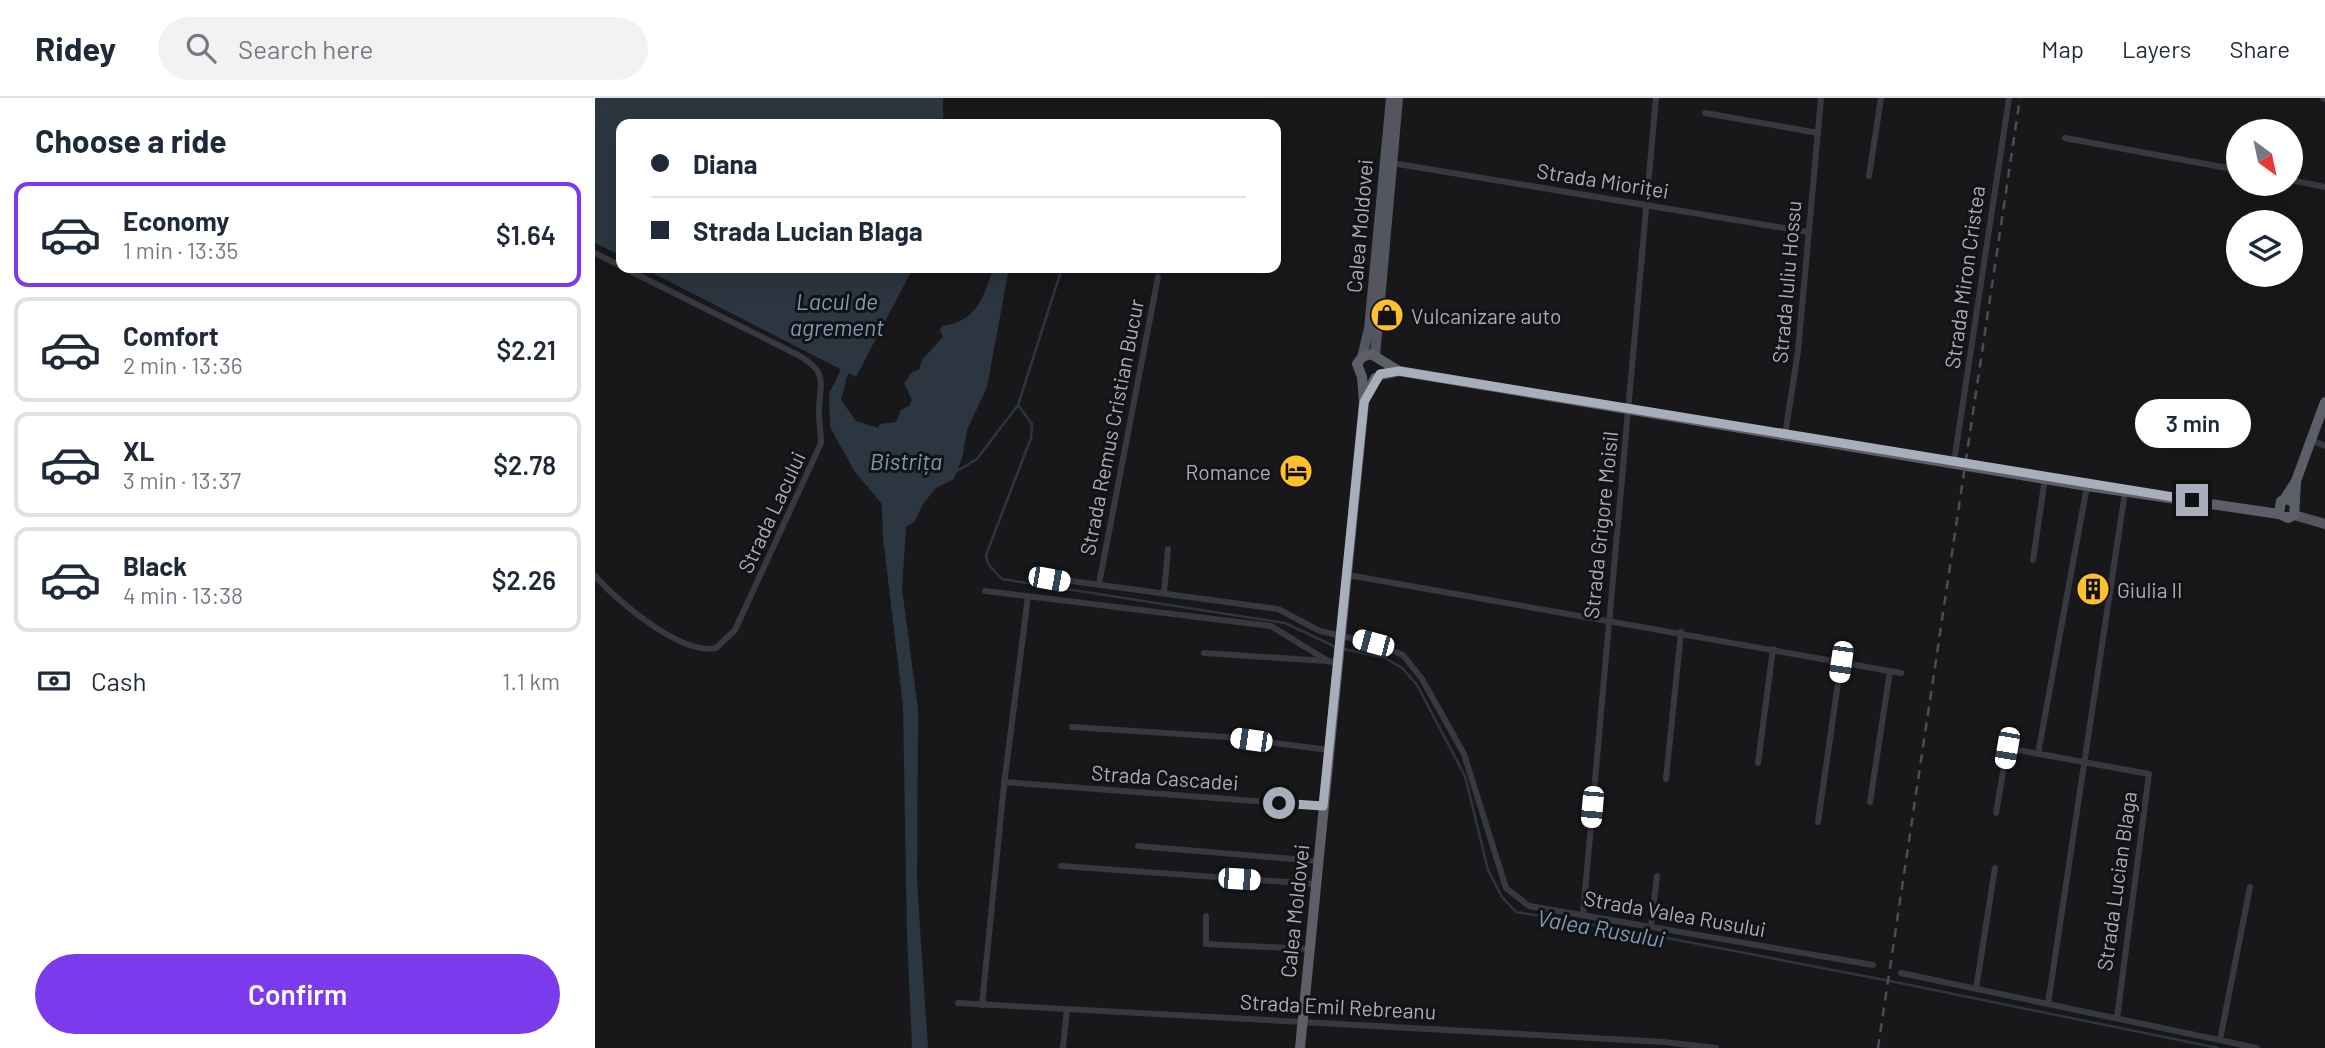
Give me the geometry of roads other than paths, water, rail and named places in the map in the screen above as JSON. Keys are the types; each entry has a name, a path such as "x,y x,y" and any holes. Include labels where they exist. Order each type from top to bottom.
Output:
{"highway":[{"path":"1363,356 1378,358 1399,371"},
{"name":"Calea Moldovei","path":"1300,1048 1329,750 1335,659 1348,575 1364,402 1362,377 1357,369 1363,356"},
{"path":"1377,376 1378,358"},
{"path":"1362,377 1399,371 2125,492 2258,509 2288,508 2325,402"},
{"name":"Calea Moldovei","path":"1364,402 1377,376"}],"main road":[{"name":"Calea Moldovei","path":"1363,356 1369,329 1391,98"},
{"name":"Calea Moldovei","path":"1378,358 1398,98"},
{"path":"2288,508 2308,519 2325,524"}],"street":[{"name":"Strada Grigore Moisil","path":"1583,914 1656,98"},
{"name":"Strada Iuliu Hossu","path":"1785,435 1798,351 1821,98"},
{"path":"1869,176 1881,98"},
{"name":"Strada Miron Cristea","path":"1954,462 2008,98"},
{"path":"1705,113 1818,133"},
{"path":"2065,138 2226,168"},
{"name":"Strada Mioriței","path":"1392,163 1808,232"},
{"path":"2303,182 2325,187"},
{"name":"Strada Lacului","path":"595,253 616,264"},
{"name":"Strada Lacului","path":"595,576 625,607 697,648 716,648 735,630 821,443 819,413 822,382 817,368 798,355 635,273"},
{"name":"Strada Remus Cristian Bucur","path":"1100,584 1158,277"},
{"path":"2311,440 2325,446"},
{"path":"2033,560 2045,478"},
{"path":"2038,754 2087,485"},
{"path":"2048,1004 2125,492"},
{"path":"1164,593 1168,549"},
{"path":"1348,575 1901,673"},
{"name":"Strada Valea Rusului","path":"1049,579 1278,609 1320,631 1403,655 1422,679 1449,724 1473,775 1506,888 1520,902 1529,906 1873,965"},
{"path":"985,591 1271,626 1335,659"},
{"path":"982,1005 1004,782 1028,596"},
{"path":"1666,779 1681,632"},
{"path":"1758,763 1773,649"},
{"path":"1204,653 1335,659"},
{"path":"1818,822 1841,662"},
{"path":"1870,802 1890,671"},
{"path":"1072,727 1227,737 1329,750"},
{"name":"Strada Lucian Blaga","path":"1996,813 2007,748 2149,774 2117,1018"},
{"name":"Strada Cascadei","path":"1004,782 1323,806"},
{"path":"1138,846 1318,861"},
{"path":"1062,866 1315,884"},
{"path":"1976,989 1994,868"},
{"path":"1651,926 1657,876"},
{"path":"2220,1040 2250,887"},
{"path":"1206,916 1206,944 1309,950"},
{"path":"1901,974 2257,1048"},
{"name":"Strada Emil Rebreanu","path":"958,1003 1303,1020 1716,1048"},
{"path":"1063,1048 1067,1009"}],"water":[{"path":"595,98 943,98 943,119 616,119 616,254 595,243"},
{"name":"Lacul de agrement","path":"653,273 910,273 856,377"},
{"name":"Bistrița","path":"991,273 1008,273 987,387 967,430 962,458 954,479 936,488 923,504 915,521 906,527 902,589 918,710 917,882 928,1048 912,1048 903,705 883,538 882,504 855,472 830,427 829,393 837,379 846,382 841,400 856,421 878,428 880,424 896,422 901,410 909,406 912,400 904,383 912,372 919,370 922,360 943,337 940,331 942,326 963,320 976,307"}],"waterway":[{"path":"952,474 977,459 1018,405 1060,273"},
{"path":"837,389 845,371"},
{"name":"Valea Rusului","path":"1018,405 1032,424 1031,438 986,555 988,564 1002,579 1285,623 1338,648"},
{"name":"Valea Rusului","path":"1344,649 1385,658 1402,668 1417,685 1465,776 1488,870 1502,897 1516,912 1620,929 1895,982 2218,1048"}],"railway":[{"path":"1878,1048 2020,98"}],"place":[{"name":"Vulcanizare auto","path":"1387,315"},
{"name":"Romance","path":"1296,471"},
{"name":"Giulia II","path":"2093,589"}]}
